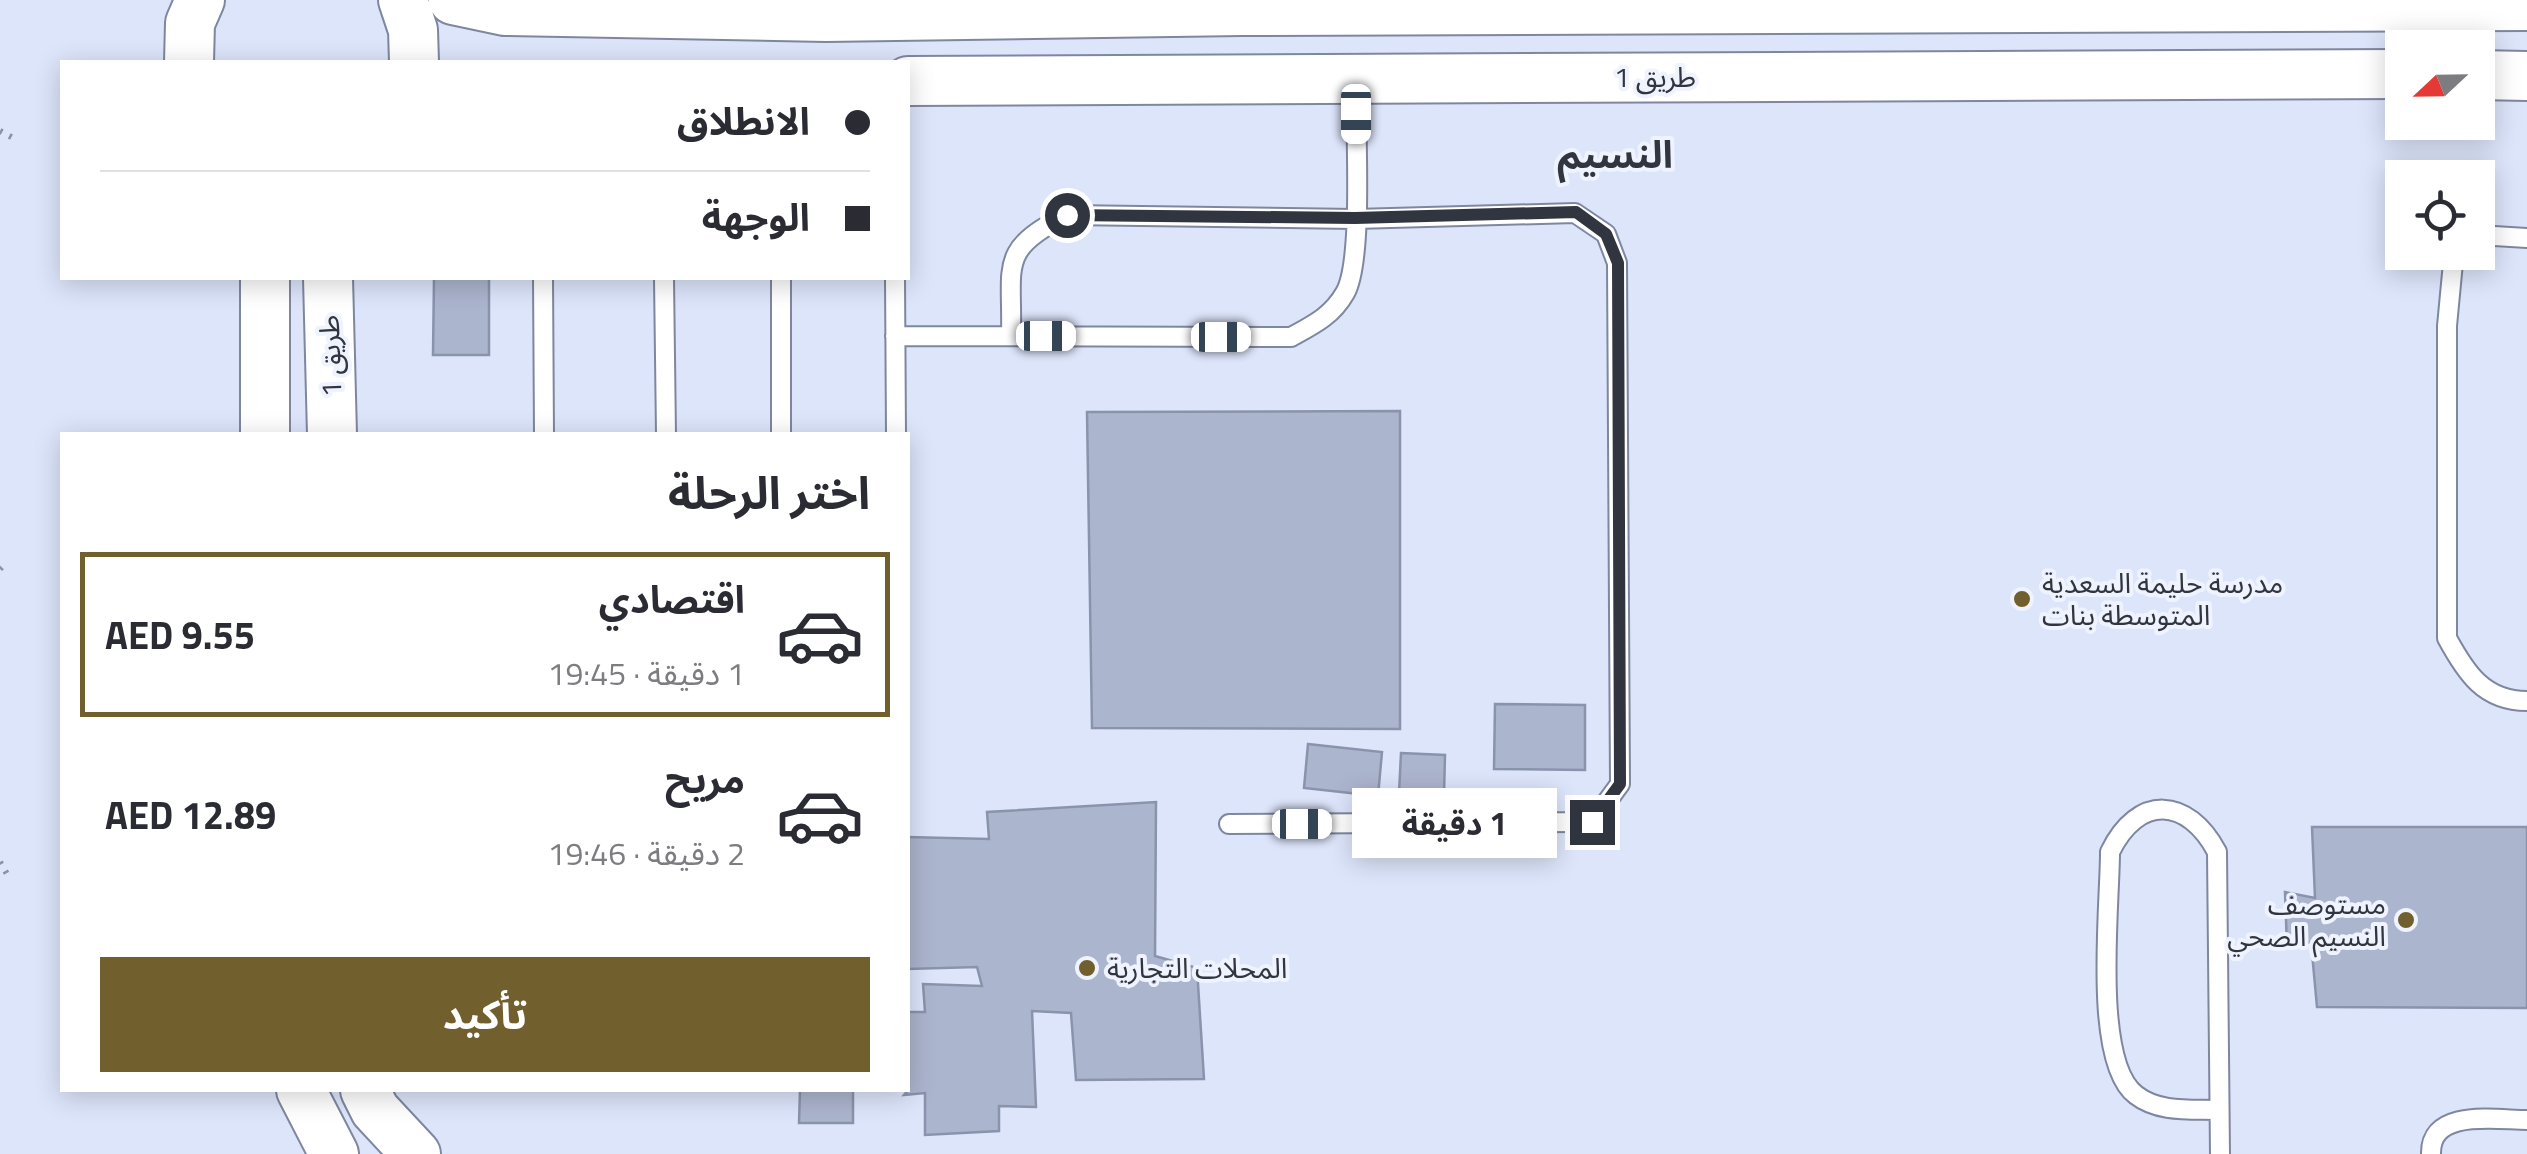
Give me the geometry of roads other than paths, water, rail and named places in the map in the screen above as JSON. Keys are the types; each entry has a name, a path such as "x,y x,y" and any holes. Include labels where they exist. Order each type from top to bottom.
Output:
{"street":[{"path":"189,60 190,23 200,0"},
{"path":"403,0 414,30 414,60"},
{"path":"454,0 505,11 826,17 1176,6 2527,6"},
{"name":"طريق 1","path":"910,81 2385,74"},
{"path":"2495,76 2527,76"},
{"path":"265,280 265,432"},
{"name":"طريق 1","path":"328,280 332,432"},
{"path":"302,1092 334,1154"},
{"path":"366,1092 375,1110 416,1154"}],"lane":[{"path":"895,336 1291,337 1328,317 1348,290 1355,218 1356,79"},
{"path":"1011,336 1013,255 1030,234 1067,215 1355,218 1576,212 1606,234 1618,263 1620,784 1592,822 1229,824"},
{"path":"2495,237 2527,238"},
{"path":"2452,270 2447,326 2447,638 2465,672 2487,691 2508,701 2527,702"},
{"path":"543,280 544,432"},
{"path":"664,280 666,432"},
{"path":"781,280 781,432"},
{"path":"895,280 896,432"},
{"path":"2219,1110 2167,1108 2138,1098 2123,1083 2116,1068 2109,1032 2110,852 2122,827 2144,813 2186,813 2204,827 2217,852 2220,1154"},
{"path":"2431,1154 2431,1142 2442,1128 2464,1119 2527,1120"}],"place":[{"name":"مدرسة حليمة السعدية المتوسطة بنات","path":"2022,599"},
{"name":"مستوصف النسيم الصحي","path":"2406,920"},
{"name":"المحلات التجارية","path":"1087,968"}],"district":[{"name":"النسيم","path":"1615,155"}]}
